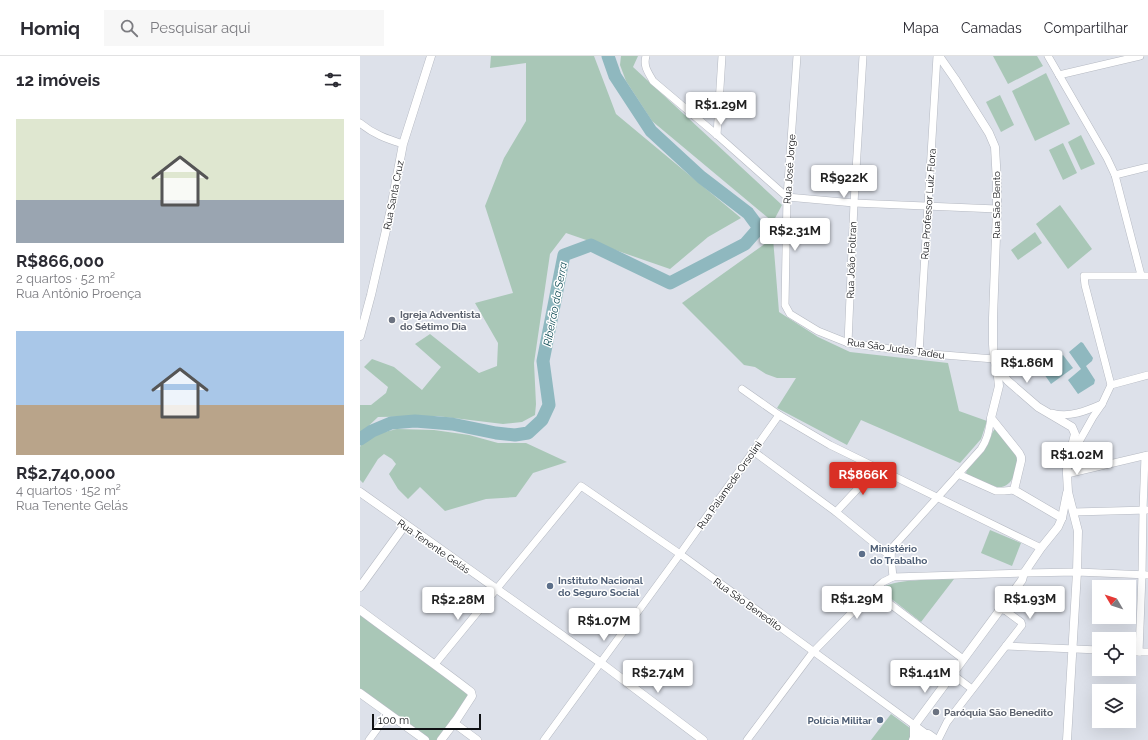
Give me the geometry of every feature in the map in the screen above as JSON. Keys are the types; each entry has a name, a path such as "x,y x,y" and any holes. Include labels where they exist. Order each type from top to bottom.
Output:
{"main road":[{"path":"914,740 918,737 934,738"}],"street":[{"name":"Rua Santa Cruz","path":"360,336 390,213 403,144 431,56"},
{"path":"646,56 645,62 648,73 653,81 717,135 787,198 854,203 997,209"},
{"path":"717,135 722,56"},
{"name":"Rua José Jorge","path":"785,305 787,198 797,56"},
{"name":"Rua João Foltran","path":"848,343 854,203 863,56"},
{"name":"Rua Professor Luiz Flora","path":"919,353 938,56"},
{"name":"Rua São Bento","path":"938,56 955,79 989,133 995,147 997,209 993,318 994,359 997,368"},
{"path":"1048,56 1107,158 1115,175 1144,276 1084,276 1111,385 1102,404 1069,459"},
{"path":"1059,75 1140,56"},
{"path":"360,123 368,130 384,138 403,144"},
{"path":"1115,175 1148,168"},
{"name":"Rua São Judas Tadeu","path":"785,305 790,314 818,331 848,343 919,353 994,359"},
{"path":"997,368 1008,381 1038,407 1072,427 1075,434 1067,474 1068,492 1078,531 1073,649 1067,740"},
{"path":"893,577 891,557 892,548 895,543 985,444 999,386 997,368"},
{"path":"1111,385 1148,375"},
{"path":"742,389 779,415 830,445 1041,548"},
{"path":"1047,412 1060,415 1069,415 1091,409 1102,404"},
{"name":"Rua Palamede Orsolini","path":"544,740 680,554 779,415"},
{"path":"991,418 1021,457 1014,490"},
{"path":"753,451 836,512 891,557"},
{"path":"1067,474 1147,456 1145,575 1139,652 1148,652"},
{"path":"836,512 877,468"},
{"path":"958,474 996,491 1014,490 1062,518"},
{"name":"Rua São Benedito","path":"496,589 581,486 680,554 914,726 934,738"},
{"name":"Rua Tenente Gelás","path":"360,492 600,663 703,740"},
{"path":"914,740 914,726 1022,580 1024,573 1058,527 1062,518 1068,492"},
{"path":"1074,512 1146,510"},
{"path":"360,587 405,525"},
{"path":"747,740 813,652 873,591 883,582 893,577 1077,572 1145,575"},
{"path":"435,664 496,589"},
{"path":"873,591 963,658"},
{"path":"934,738 1021,627 1022,623 1006,611 1000,609"},
{"path":"360,610 471,692 472,696 442,740"},
{"path":"1006,646 1092,650"},
{"path":"952,674 972,689"},
{"path":"360,693 425,740"},
{"path":"369,740 388,714"},
{"path":"454,722 477,740"}],"green space":[{"path":"491,56 594,56 616,114 741,218 708,237 670,269 566,233 550,254 534,363 536,404 535,415 522,422 503,424 437,416 378,417 360,434 360,405 371,405 386,393 388,387 364,367 372,359 394,367 422,390 441,367 415,344 430,334 479,373 497,366 498,343 475,303 513,293 485,206 504,158 526,121 526,63 490,68"},
{"path":"621,56 638,56 633,67 782,205 773,222 652,121 626,81 620,65"},
{"path":"993,56 1037,56 1043,66 1008,84"},
{"path":"1046,73 1070,124 1035,141 1012,91"},
{"path":"1000,95 1014,125 1001,132 986,102"},
{"path":"1081,135 1095,164 1081,170 1068,142"},
{"path":"1063,143 1077,173 1063,180 1049,150"},
{"path":"1060,205 1092,249 1068,269 1036,224"},
{"path":"1035,232 1042,243 1018,260 1011,250"},
{"path":"773,238 779,312 818,337 850,352 948,363 959,411 987,421 981,439 960,463 861,420 847,445 777,408 796,378 777,378 766,374 755,367 744,365 682,303"},
{"path":"397,429 434,430 469,435 498,443 526,443 567,462 533,473 516,497 486,499 445,511 420,487 408,499 398,489 389,474 396,464 392,459 384,454 378,459 363,483 360,480 360,447 371,437"},
{"path":"995,429 1012,449 1017,461 1014,477 1007,485 1002,487 997,487 966,473 986,448"},
{"path":"990,530 1021,543 1012,566 981,553"},
{"path":"954,579 921,622 880,590 894,583"},
{"path":"360,612 471,693 438,740 426,740 360,692"},
{"path":"891,714 910,728 909,740 871,740"}],"water":[{"path":"1081,342 1093,358 1092,361 1086,366 1095,380 1094,384 1078,394 1068,380 1081,369 1069,352"},
{"path":"1063,355 1073,368 1051,384 1042,371"}],"waterway":[{"name":"Ribeirão da Serra","path":"360,439 372,431 391,423 415,421 452,424 496,433 515,435 528,433 542,420 549,405 543,361 564,255 591,245 670,283 745,244 759,228 748,213 701,177 651,131 615,76 608,56"}],"place":[{"name":"Igreja Adventista do Sétimo Dia","path":"392,320"},
{"name":"Ministério do Trabalho","path":"862,554"},
{"name":"Instituto Nacional do Seguro Social","path":"550,586"},
{"name":"Paróquia São Benedito","path":"936,712"},
{"name":"Polícia Militar","path":"880,720"}]}
